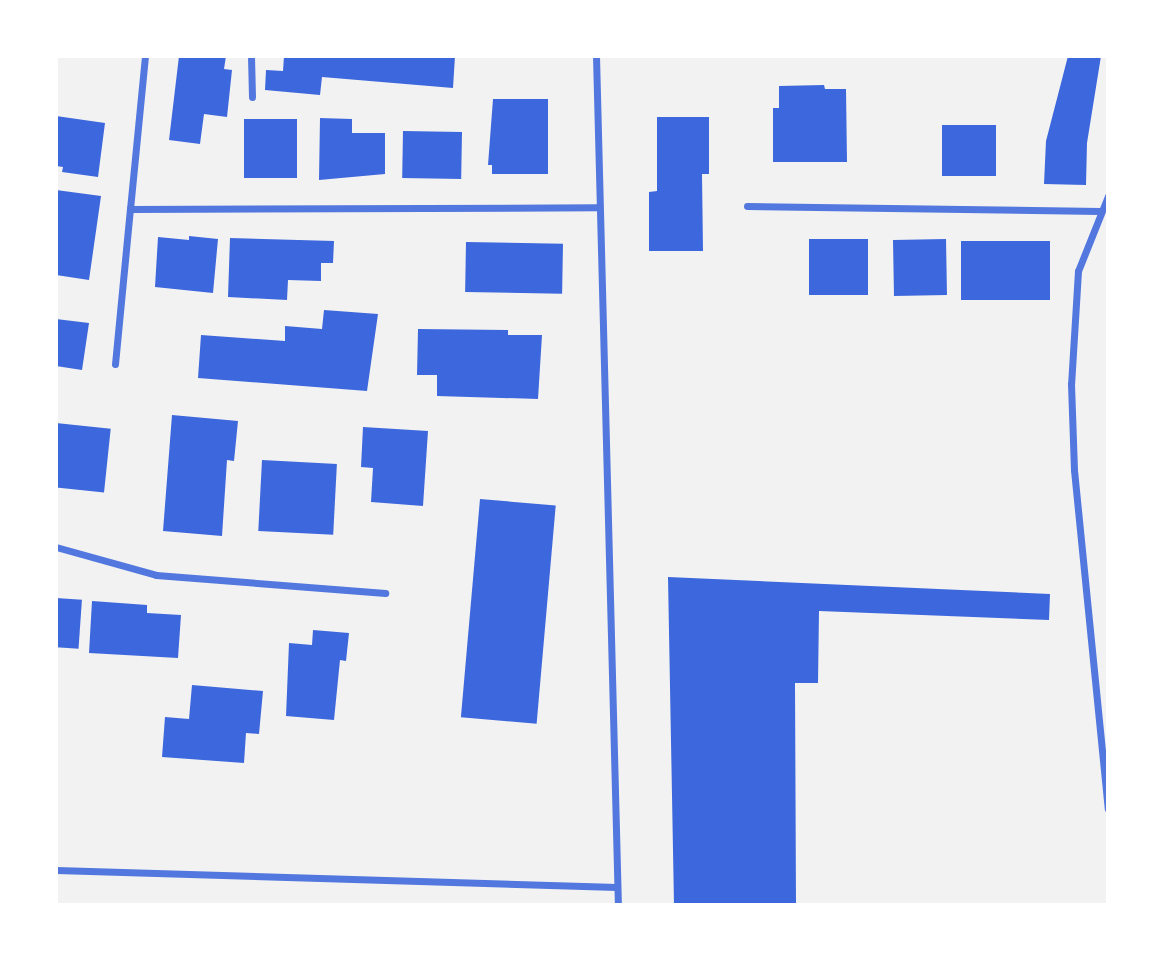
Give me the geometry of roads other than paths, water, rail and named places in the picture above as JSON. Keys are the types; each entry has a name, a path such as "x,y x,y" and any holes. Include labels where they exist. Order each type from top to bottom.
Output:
{"street":[{"path":"116,363 145,56"},
{"path":"251,56 252,97"},
{"path":"596,56 618,905"},
{"path":"1108,196 1079,271 1071,384 1074,470 1108,808"},
{"path":"747,206 1100,211"},
{"path":"130,209 598,207"},
{"path":"56,547 156,575 385,593"},
{"path":"56,870 617,887"}]}
